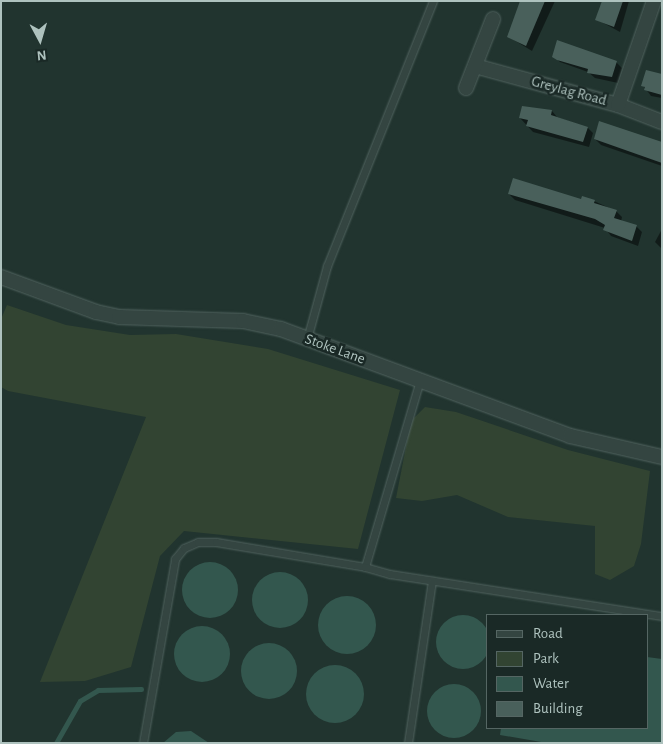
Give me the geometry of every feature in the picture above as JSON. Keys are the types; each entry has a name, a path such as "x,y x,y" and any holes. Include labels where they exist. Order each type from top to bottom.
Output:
{"street":[{"path":"618,105 654,1"},
{"path":"466,88 493,19"},
{"name":"Greylag Road","path":"475,66 618,105 662,122"},
{"name":"Stoke Lane","path":"1,277 96,312 119,318 243,321 281,329 570,436 662,456"}],"lane":[{"path":"307,338 326,266 432,1"},
{"path":"365,567 420,380"},
{"path":"143,743 169,584 175,559 184,548 198,542 216,542 365,567 432,581 662,616"},
{"path":"408,743 432,581"}],"green space":[{"path":"7,305 66,325 130,335 176,334 268,349 400,390 358,549 184,531 160,556 131,667 85,681 40,682 146,417 8,391 1,387 1,319"},
{"path":"425,407 456,412 568,450 650,471 641,544 634,566 610,580 595,574 595,526 508,517 457,495 422,501 396,498 411,421"}],"water":[{"path":"204,562 216,562 230,570 238,584 236,601 230,610 216,618 204,618 194,613 187,606 182,596 182,584 187,574 194,567"},
{"path":"280,572 291,574 300,580 306,589 308,600 306,611 300,620 291,626 280,628 269,626 260,620 254,611 252,600 254,589 260,580 269,574"},
{"path":"347,596 358,598 371,609 376,625 374,636 363,649 347,654 336,652 323,641 318,625 320,614 331,601"},
{"path":"458,615 468,615 486,627 486,657 478,665 468,669 458,669 448,665 440,657 436,647 436,637 440,627 448,619"},
{"path":"202,626 213,628 222,634 228,643 230,654 228,665 222,674 213,680 202,682 191,680 182,674 176,665 174,654 176,643 182,634 191,628"},
{"path":"263,643 275,643 285,647 293,655 297,671 293,687 285,695 275,699 263,699 253,695 245,687 241,677 241,665 245,655 253,647"},
{"path":"648,657 662,659 662,743 547,743 500,735 501,729 648,729"},
{"path":"329,665 341,665 356,673 364,688 364,700 356,715 341,723 329,723 314,715 306,700 306,688 314,673"},
{"path":"449,684 459,684 469,688 477,696 481,711 477,726 469,734 459,738 449,738 439,734 431,726 427,716 427,706 431,696 439,688"},
{"path":"191,731 209,743 163,743 176,732"}],"building":[{"path":"520,1 545,1 526,46 507,37"},
{"path":"602,1 623,1 614,27 595,20"},
{"path":"557,40 617,61 612,77 587,73 588,69 552,57"},
{"path":"646,70 662,74 662,95 644,90 645,87 641,86"},
{"path":"522,106 552,110 551,115 588,127 583,142 526,126 528,120 519,118"},
{"path":"599,121 662,142 662,163 594,139"},
{"path":"513,178 581,199 582,196 595,200 594,203 617,210 614,218 637,225 632,241 603,230 605,225 595,219 508,194"}],"waterway":[{"path":"56,743 80,701 98,690 141,689"}]}
